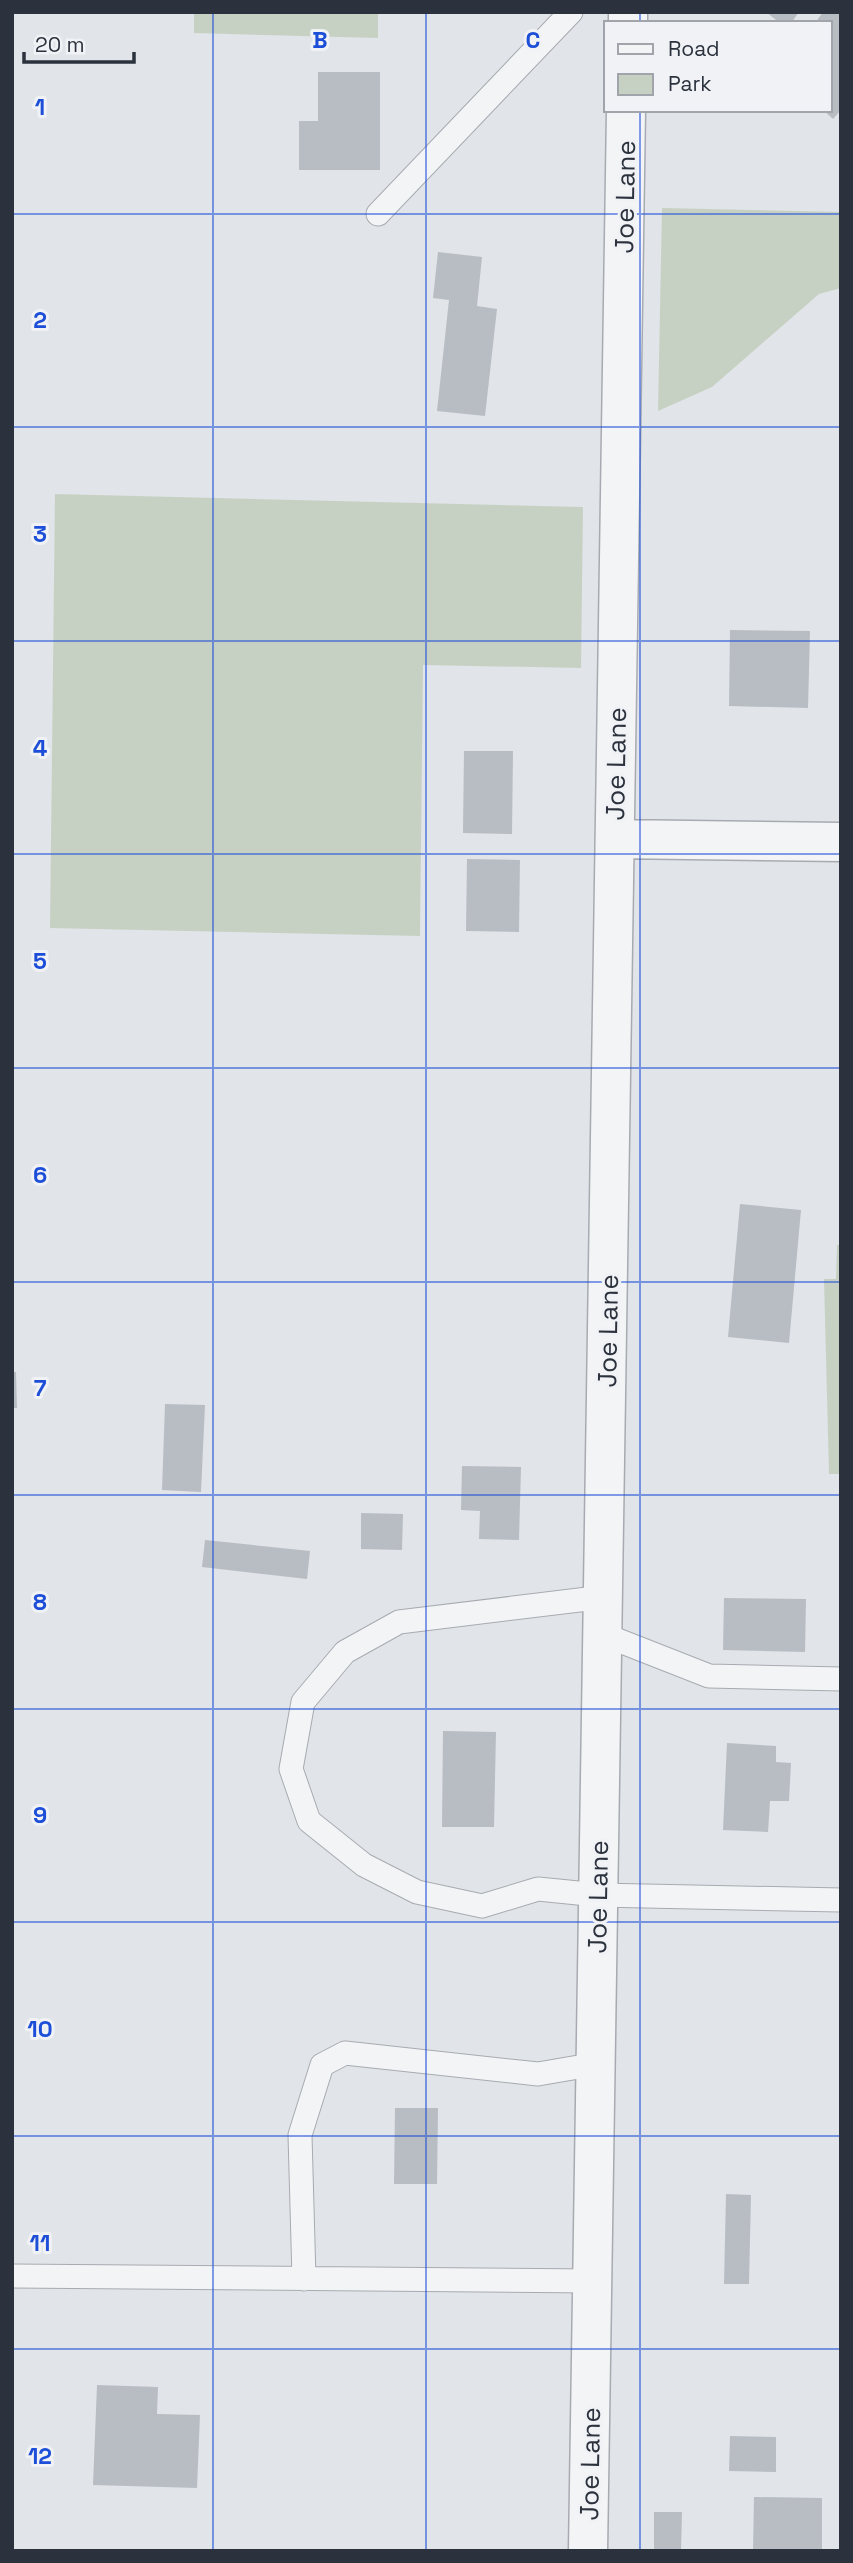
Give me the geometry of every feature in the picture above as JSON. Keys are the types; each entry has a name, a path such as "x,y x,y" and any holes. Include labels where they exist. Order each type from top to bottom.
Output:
{"street":[{"name":"Joe Lane","path":"588,2551 626,112"},
{"path":"615,839 841,842"}],"lane":[{"path":"378,214 571,12"},
{"path":"841,1679 709,1676 603,1616 399,1622 345,1652 303,1702 291,1769 309,1821 364,1865 417,1892 482,1906 538,1889 598,1895 841,1900"},
{"path":"304,2279 300,2135 322,2065 345,2053 538,2074 596,2064"},
{"path":"12,2276 592,2281"}],"green space":[{"path":"194,12 378,12 378,38 194,33"},
{"path":"662,208 841,212 841,288 819,294 712,387 658,411"},
{"path":"55,494 583,507 581,668 423,665 420,936 50,928"},
{"path":"837,1245 841,1245 841,1474 829,1474 824,1279 836,1279"}],"building":[{"path":"766,12 799,12 792,21 777,21"},
{"path":"823,12 841,12 841,110 833,119 825,112 832,112 832,21 816,21"},
{"path":"318,72 380,72 380,170 299,170 299,121 318,121"},
{"path":"438,252 482,257 477,306 497,309 485,416 437,411 449,300 433,298"},
{"path":"730,630 810,631 808,708 729,706"},
{"path":"464,751 513,751 512,834 463,833"},
{"path":"467,859 520,860 519,932 466,931"},
{"path":"740,1204 801,1210 789,1343 728,1337"},
{"path":"12,1372 16,1372 17,1408 12,1408"},
{"path":"165,1404 205,1405 201,1492 162,1490"},
{"path":"462,1466 521,1467 519,1540 479,1539 480,1511 461,1510"},
{"path":"361,1513 403,1514 402,1550 361,1549"},
{"path":"205,1540 310,1551 307,1579 202,1567"},
{"path":"724,1598 806,1599 805,1652 723,1650"},
{"path":"443,1731 496,1732 494,1827 442,1827"},
{"path":"727,1743 776,1746 776,1762 791,1763 789,1801 770,1801 768,1832 723,1830"},
{"path":"395,2108 438,2108 437,2184 394,2184"},
{"path":"726,2194 751,2195 749,2284 724,2284"},
{"path":"97,2385 158,2387 157,2414 200,2415 197,2488 93,2485"},
{"path":"730,2436 776,2437 776,2472 729,2471"},
{"path":"754,2497 822,2498 822,2551 753,2551"},
{"path":"654,2512 682,2512 681,2551 654,2551"}]}
